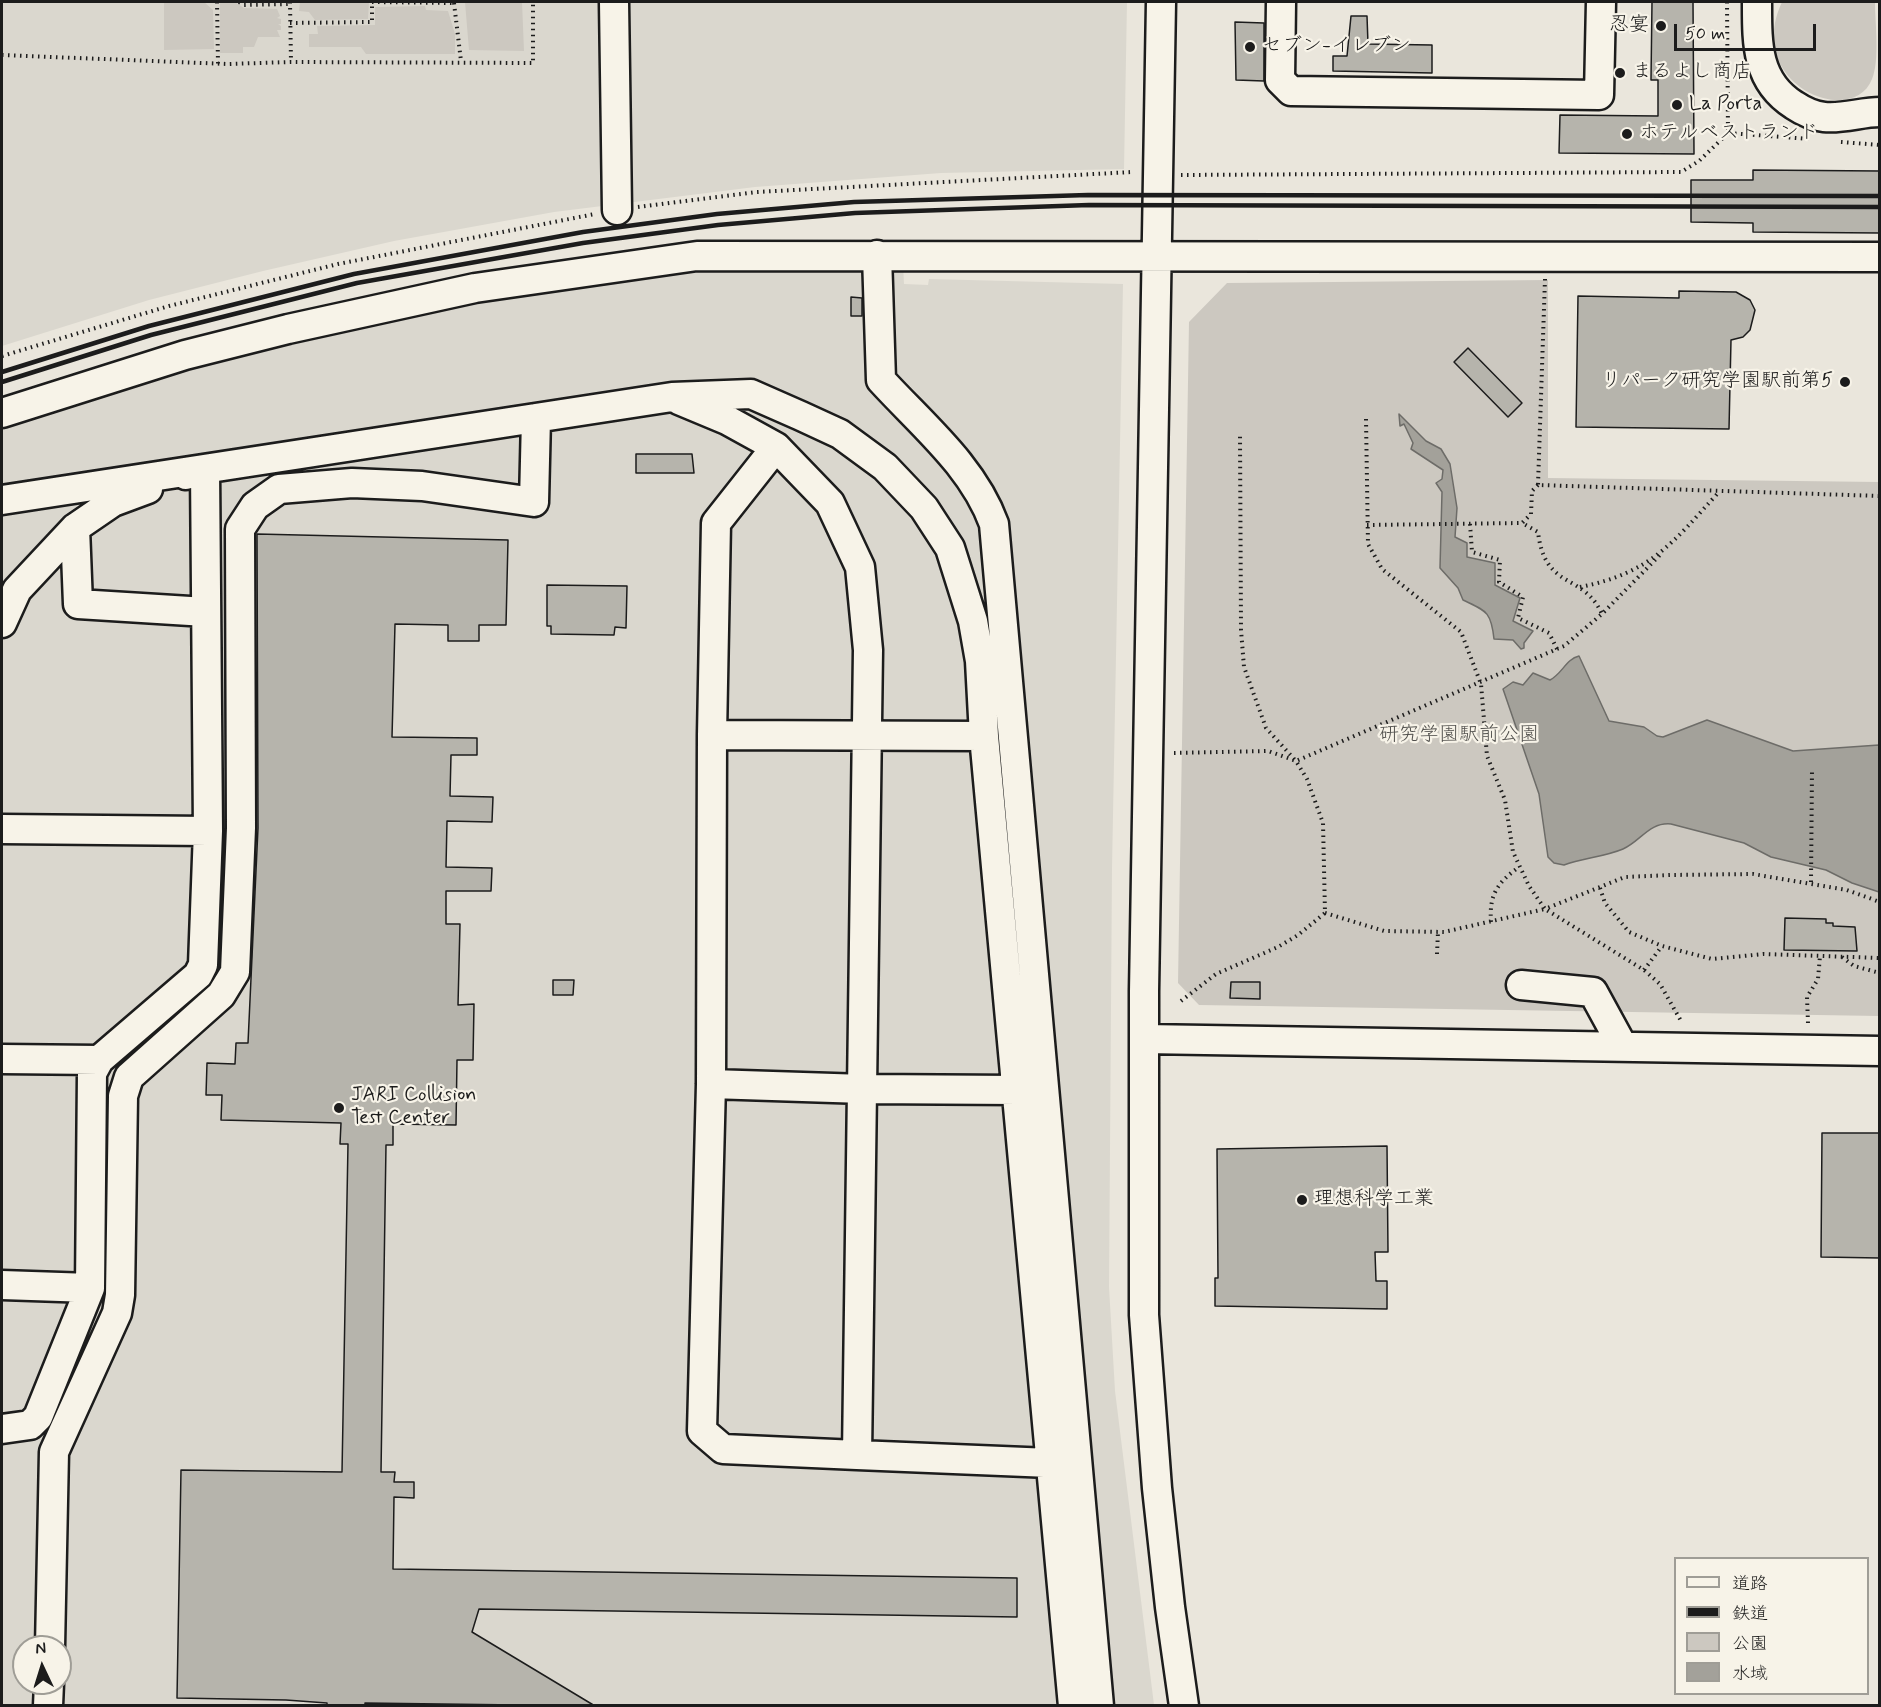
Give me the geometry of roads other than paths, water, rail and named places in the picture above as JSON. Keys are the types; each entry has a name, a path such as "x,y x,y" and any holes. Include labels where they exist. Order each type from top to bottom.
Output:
{"street":[{"path":"614,2 617,210"},
{"path":"1161,2 1144,1040 1146,1348 1162,1542 1184,1706"},
{"path":"1281,2 1280,80 1291,91 1599,95 1601,2"},
{"path":"1757,2 1757,31 1762,68 1768,82 1784,99 1800,109 1823,117 1850,117 1875,108"},
{"path":"1757,31 1770,2"},
{"path":"877,255 881,380 970,476 985,500 994,524 1099,1706"},
{"path":"2,413 185,355 288,329 475,288 697,256 1880,258"},
{"path":"2,500 672,397 751,394 840,434 885,467 916,500 950,548 964,585 980,661 984,736 1074,1706"},
{"path":"672,397 727,420 776,447 830,503 860,567 868,650 864,1089 857,1455"},
{"path":"50,1635 54,1452 117,1313 120,1295 123,1096 129,1077 221,995 235,972 241,828 240,529 255,506 279,489 331,485 422,486 534,502 536,418"},
{"path":"776,447 716,523 712,735 711,1084 702,1431 723,1449 1050,1463"},
{"path":"2,623 17,590 75,528 113,502 205,469"},
{"path":"2,1429 30,1425 38,1417 90,1288 92,1073 99,1060 198,975 203,965 208,831 205,469"},
{"path":"75,528 78,604 206,612"},
{"path":"712,735 984,736"},
{"path":"2,828 208,831"},
{"path":"1521,985 1593,992 1623,1047"},
{"path":"1144,1040 1880,1051"},
{"path":"2,1059 99,1060"},
{"path":"711,1084 864,1089 1017,1090"},
{"path":"2,1285 90,1288"}],"water":[{"path":"1399,414 1426,441 1441,449 1450,464 1457,508 1455,537 1467,543 1467,557 1495,563 1495,585 1520,598 1513,621 1533,631 1524,643 1524,648 1521,649 1513,640 1494,639 1491,623 1486,613 1463,600 1458,588 1440,568 1442,492 1436,483 1442,479 1443,470 1411,449 1413,443 1404,424 1400,426"},
{"path":"1579,656 1609,721 1644,727 1657,736 1663,737 1707,720 1793,751 1879,745 1879,892 1852,883 1826,870 1771,857 1744,843 1671,824 1663,824 1651,829 1629,846 1616,852 1564,865 1554,863 1548,857 1539,794 1503,689 1513,682 1523,685 1533,673 1550,680 1571,660"}],"railway":[{"path":"2,372 149,326 354,274 583,232 717,214 854,202 1088,195 1880,196"},
{"path":"2,382 151,335 357,283 583,243 718,225 855,213 1089,205 1880,207"}],"place":[{"name":"忍宴","path":"1661,26"},
{"name":"セブン-イレブン","path":"1250,47"},
{"name":"まるよし商店","path":"1620,73"},
{"name":"La Porta","path":"1677,105"},
{"name":"ホテルベストランド","path":"1627,134"},
{"name":"リパーク研究学園駅前第5","path":"1845,382"},
{"name":"JARI Collision Test Center","path":"339,1108"},
{"name":"理想科学工業","path":"1302,1200"}],"park label":[{"name":"研究学園駅前公園","path":"1459,736"}]}
